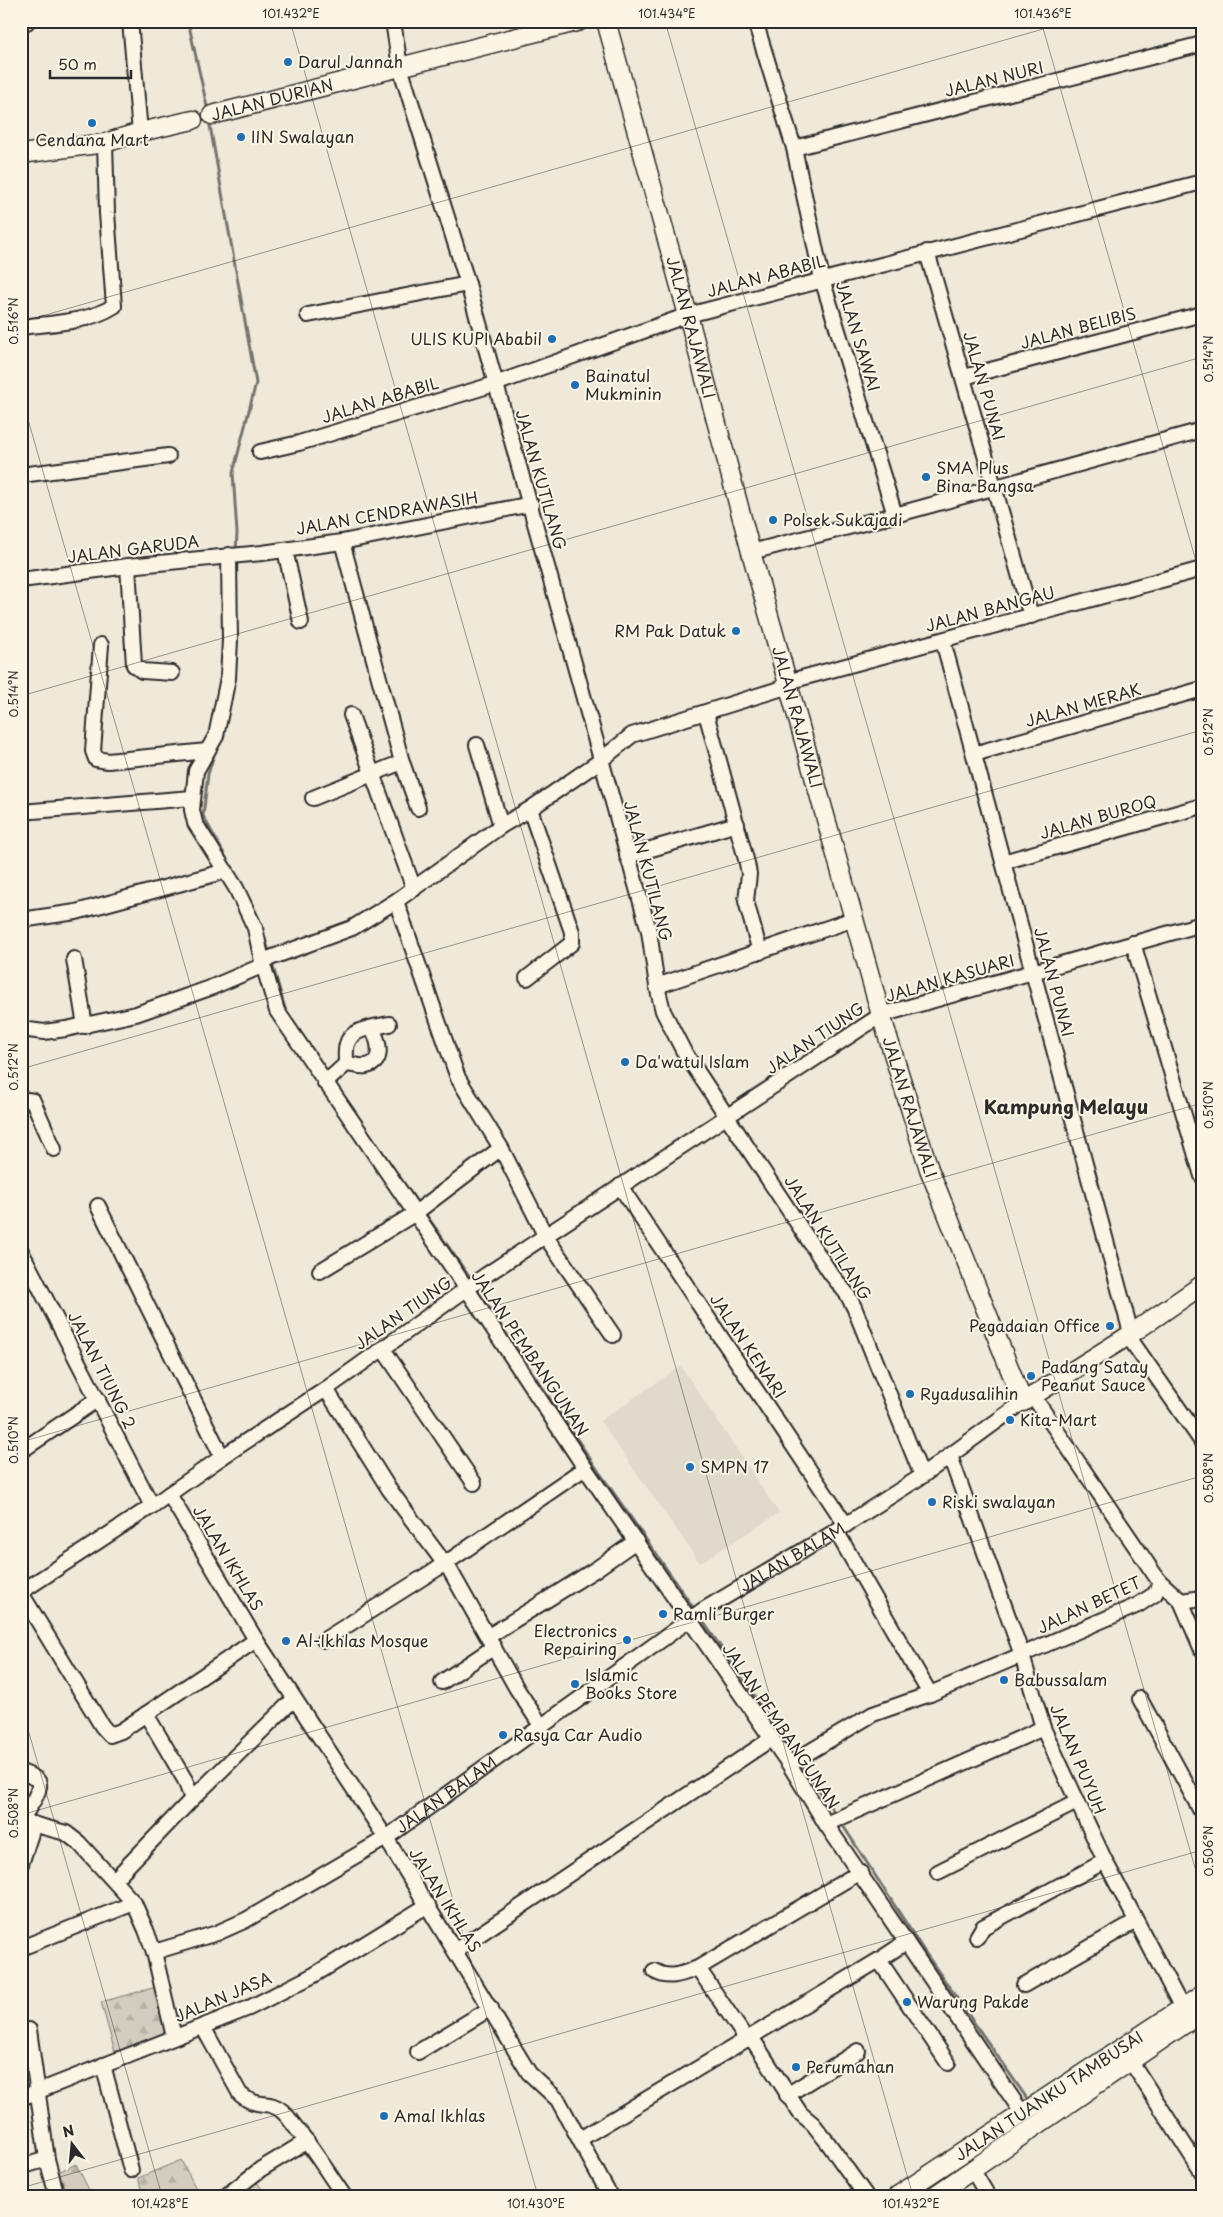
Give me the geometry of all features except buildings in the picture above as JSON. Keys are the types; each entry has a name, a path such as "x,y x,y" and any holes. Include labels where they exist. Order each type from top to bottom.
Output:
{"main road":[{"name":"JALAN DURIAN","path":"212,115 580,21"},
{"name":"JALAN RAJAWALI","path":"606,21 688,315 751,552 881,1015 929,1169 1028,1399"},
{"name":"JALAN DURIAN","path":"21,154 105,144 140,132 193,120"},
{"name":"JALAN BALAM","path":"1028,1399 1130,1334 1202,1285"},
{"name":"JALAN TUANKU TAMBUSAI","path":"897,2196 1202,1995"},
{"name":"JALAN TUANKU TAMBUSAI","path":"934,2196 1202,2012"}],"street":[{"path":"130,21 140,132"},
{"name":"JALAN KUTILANG","path":"393,21 400,67 468,284 649,931 656,986 662,1010 678,1042 854,1307 922,1476"},
{"name":"JALAN SAWAI","path":"755,21 794,148 822,279 895,515"},
{"path":"21,23 27,22"},
{"name":"JALAN NURI","path":"794,148 1202,44"},
{"name":"JALAN DURIAN","path":"193,120 212,115"},
{"path":"21,328 101,315 114,306 107,214 105,144"},
{"name":"JALAN ABABIL","path":"260,452 299,443 495,384 688,315 1202,182"},
{"name":"JALAN PUNAI","path":"927,252 1031,616"},
{"path":"308,316 468,284"},
{"name":"JALAN BELIBIS","path":"964,377 1202,314"},
{"path":"751,552 895,515 994,486 1202,430"},
{"path":"21,476 168,456"},
{"name":"JALAN CENDRAWASIH","path":"250,554 342,542 531,504"},
{"path":"342,542 402,762 418,808"},
{"path":"285,550 301,622"},
{"name":"JALAN GARUDA","path":"21,580 128,566 250,554"},
{"name":"JALAN PEMBANGUNAN","path":"230,555 228,678 219,727 214,743 207,751 196,771 192,810 195,823 240,895 255,928 277,1011 335,1075 422,1208 469,1288 586,1468 789,1764 827,1824 1023,2114"},
{"path":"128,566 134,665 142,671 172,673"},
{"name":"JALAN BANGAU","path":"21,1029 44,1032 85,1026 136,1014 210,988 285,951 352,928 396,901 501,826 530,809 600,761 624,740 641,731 706,713 788,684 1202,569"},
{"name":"JALAN PUNAI","path":"943,641 1130,1334 1202,1442"},
{"path":"101,645 93,751 96,759 108,761 207,751"},
{"name":"JALAN MERAK","path":"974,754 1202,689"},
{"path":"706,713 749,868 746,896 747,907 760,952"},
{"path":"351,715 414,888"},
{"path":"477,744 501,826"},
{"path":"313,798 402,762"},
{"path":"21,812 192,798"},
{"name":"JALAN BUROQ","path":"1003,862 1202,806"},
{"path":"527,978 572,943 572,932 530,809"},
{"path":"627,856 737,824"},
{"path":"21,920 76,912 226,871"},
{"path":"396,901 458,1078 500,1148 546,1237 613,1335"},
{"path":"656,986 854,919"},
{"name":"JALAN KASUARI","path":"881,1015 1202,924"},
{"path":"1133,943 1202,1176"},
{"path":"74,959 85,1026"},
{"name":"JALAN TIUNG","path":"21,1592 326,1389 486,1276 620,1186 729,1117 881,1015"},
{"path":"335,1075 351,1036 389,1024"},
{"path":"335,1075 366,1066 376,1059 380,1050 372,1028"},
{"path":"21,1099 33,1101 54,1149"},
{"path":"320,1270 422,1208 500,1148"},
{"name":"JALAN KENARI","path":"620,1186 841,1528 930,1694"},
{"path":"98,1206 222,1457"},
{"name":"JALAN TIUNG 2","path":"21,1250 152,1506"},
{"path":"383,1349 474,1483"},
{"path":"326,1389 389,1489 446,1564 517,1689 542,1727"},
{"path":"21,1452 98,1399"},
{"name":"JALAN BALAM","path":"154,1952 217,1933 246,1920 386,1838 703,1610 841,1528 922,1476 1028,1399"},
{"name":"JALAN BETET","path":"789,1764 873,1714 930,1694 1022,1655 1138,1605 1155,1594 1159,1581 1028,1399"},
{"name":"JALAN PUYUH","path":"950,1456 1022,1655 1043,1728 1105,1861 1182,2008"},
{"path":"324,1640 446,1564 586,1468"},
{"name":"JALAN IKHLAS","path":"169,1494 256,1640 386,1838 456,1950 528,2073 558,2100 610,2196"},
{"path":"442,1682 491,1641 636,1541"},
{"path":"1159,1581 1181,1600 1202,1650"},
{"path":"21,1592 107,1734 112,1735 121,1731 256,1640"},
{"path":"1181,1600 1202,1598"},
{"path":"114,1880 192,1799 294,1699"},
{"path":"1140,1700 1202,1813"},
{"path":"146,1714 185,1780 192,1799"},
{"path":"827,1824 1043,1728"},
{"path":"456,1950 771,1739"},
{"path":"21,1864 26,1822 40,1784 37,1780 24,1773"},
{"path":"938,1872 1077,1802"},
{"path":"26,1822 66,1833 79,1843 134,1903 154,1952 174,2037"},
{"path":"977,1937 984,1927 1105,1861"},
{"path":"654,1971 667,1977 681,1975 698,1968 860,1872"},
{"path":"21,1948 134,1903"},
{"name":"JALAN JASA","path":"21,2098 249,2008 314,1975 428,1905"},
{"path":"1024,1985 1136,1921"},
{"path":"580,2139 906,1942"},
{"path":"879,1960 948,2062"},
{"path":"698,1968 800,2113 813,2124 866,2196"},
{"path":"418,2052 491,2008"},
{"path":"202,2027 240,2094 249,2102 258,2105 274,2105 283,2112 307,2141 344,2196"},
{"path":"21,2032 29,2030 48,2160 57,2196"},
{"path":"787,2094 858,2051"},
{"path":"1130,2060 1202,2172"},
{"path":"103,2065 131,2170"},
{"path":"226,2196 261,2169 307,2141"},
{"path":"21,2167 48,2160"},
{"path":"972,2170 988,2196"}],"shaded area":[{"name":"SMPN 17","path":"681,1366 779,1513 700,1563 600,1421"}],"green space":[{"path":"156,1987 166,2030 163,2036 116,2056 101,2002"},
{"path":"181,2160 200,2196 143,2196 138,2178"},
{"path":"76,2164 92,2196 62,2196 56,2173"},
{"path":"256,2180 266,2196 232,2196"}],"waterway":[{"path":"188,21 208,111"},
{"path":"209,120 256,383 233,473 237,533 236,551"},
{"path":"216,748 208,774 203,816 235,874"},
{"path":"260,925 270,954"},
{"path":"271,960 286,1012"},
{"path":"312,1050 328,1074"},
{"path":"333,1081 419,1205"},
{"path":"423,1210 472,1281"},
{"path":"475,1287 595,1466 695,1610"},
{"path":"700,1617 796,1756"},
{"path":"799,1761 837,1816"},
{"path":"840,1821 924,1951 1026,2097"}],"place":[{"name":"Darul Jannah","path":"288,62"},
{"name":"Cendana Mart","path":"92,123"},
{"name":"IIN Swalayan","path":"241,137"},
{"name":"ULIS KUPI Ababil","path":"552,339"},
{"name":"Bainatul Mukminin","path":"575,385"},
{"name":"SMA Plus Bina Bangsa","path":"926,477"},
{"name":"Polsek Sukajadi","path":"773,520"},
{"name":"RM Pak Datuk","path":"736,631"},
{"name":"Da'watul Islam","path":"625,1062"},
{"name":"Pegadaian Office","path":"1110,1326"},
{"name":"Padang Satay Peanut Sauce","path":"1031,1376"},
{"name":"Ryadusalihin","path":"910,1394"},
{"name":"Kita-Mart","path":"1010,1420"},
{"name":"SMPN 17","path":"690,1467"},
{"name":"Riski swalayan","path":"932,1502"},
{"name":"Ramli Burger","path":"663,1614"},
{"name":"Electronics Repairing","path":"627,1640"},
{"name":"Al-Ikhlas Mosque","path":"286,1641"},
{"name":"Babussalam","path":"1004,1680"},
{"name":"Islamic Books Store","path":"575,1684"},
{"name":"Rasya Car Audio","path":"503,1735"},
{"name":"Warung Pakde","path":"907,2002"},
{"name":"Perumahan","path":"796,2067"},
{"name":"Amal Ikhlas","path":"384,2116"}],"district":[{"name":"Kampung Melayu","path":"1066,1107"}]}
